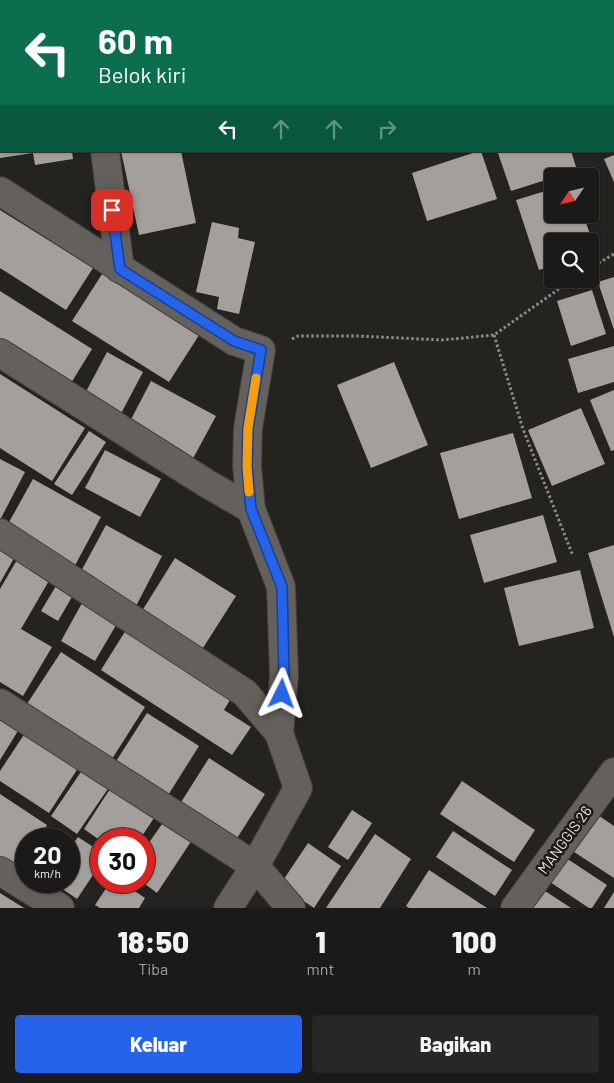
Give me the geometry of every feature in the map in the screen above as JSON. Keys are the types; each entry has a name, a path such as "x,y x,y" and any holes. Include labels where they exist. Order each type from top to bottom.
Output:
{"street":[{"path":"105,152 120,269"},
{"path":"0,191 234,341 261,350 248,428 247,466 251,509 282,587 284,675 279,733"},
{"path":"0,353 197,478 251,509"},
{"path":"0,533 245,693 279,733 298,788 255,866 228,908"},
{"path":"0,703 255,866 290,908"},
{"name":"MANGGIS 26","path":"515,908 614,772"},
{"path":"0,871 60,908"}],"path":[{"path":"599,263 614,254"},
{"path":"261,350 298,336 358,336 442,340 494,335 560,288"},
{"path":"494,335 523,429 573,556"}],"building":[{"path":"0,152 72,152 73,159 35,165 33,153 0,158"},
{"path":"121,152 181,152 196,223 139,235"},
{"path":"476,152 481,152 497,199 427,221 412,173"},
{"path":"571,152 576,168 544,168 544,181 511,191 498,153"},
{"path":"614,155 614,182 604,159"},
{"path":"544,191 544,223 586,223 590,233 544,233 544,268 539,270 516,200"},
{"path":"0,210 93,268 66,310 0,268"},
{"path":"212,222 239,228 238,238 255,242 239,314 217,309 219,297 196,292"},
{"path":"104,271 201,332 169,382 72,321"},
{"path":"614,277 614,330 599,285 599,282"},
{"path":"592,290 606,334 571,346 557,301"},
{"path":"0,291 92,349 68,388 0,345"},
{"path":"614,346 614,382 578,393 568,359"},
{"path":"107,352 143,372 116,423 80,403"},
{"path":"394,362 428,445 371,468 337,385"},
{"path":"0,374 85,428 52,481 0,448"},
{"path":"151,381 216,416 190,464 126,429"},
{"path":"614,390 614,450 611,451 590,400"},
{"path":"581,408 605,464 552,486 528,430"},
{"path":"89,431 106,442 72,495 54,484"},
{"path":"513,433 532,498 459,519 440,453"},
{"path":"105,450 161,479 140,517 85,488"},
{"path":"0,459 25,472 0,520"},
{"path":"33,479 101,517 72,571 3,533"},
{"path":"543,515 557,562 484,583 470,535"},
{"path":"106,525 162,556 135,608 78,577"},
{"path":"0,541 18,551 0,583"},
{"path":"614,545 614,637 588,553"},
{"path":"21,553 54,572 21,629 52,647 23,696 0,682 0,589"},
{"path":"175,558 236,596 203,648 142,611"},
{"path":"580,570 594,628 519,646 504,588"},
{"path":"59,581 76,590 58,621 41,611"},
{"path":"87,594 122,615 95,661 61,641"},
{"path":"131,622 236,690 224,710 251,727 232,755 101,670"},
{"path":"61,652 145,707 110,762 25,707"},
{"path":"0,712 21,726 0,760"},
{"path":"147,713 199,746 165,800 113,766"},
{"path":"27,730 80,765 49,813 0,781 0,771"},
{"path":"209,758 265,794 234,843 178,807"},
{"path":"85,766 112,783 80,830 80,828 68,828 51,816"},
{"path":"462,781 535,830 514,862 440,814"},
{"path":"112,786 156,815 147,828 90,828 90,833 84,829"},
{"path":"0,794 47,825 45,828 15,828 15,865 0,856"},
{"path":"352,810 372,823 348,860 328,847"},
{"path":"592,811 614,826 614,878 568,848"},
{"path":"164,821 192,840 157,893 155,892 155,834"},
{"path":"453,831 512,870 495,896 436,857"},
{"path":"375,834 411,859 380,908 326,908"},
{"path":"80,838 90,845 90,880 77,899 68,893 80,893"},
{"path":"308,843 341,866 314,908 280,885"},
{"path":"563,856 607,885 592,908 589,908 547,880"},
{"path":"429,870 487,908 409,908 406,906"},
{"path":"545,891 571,908 533,908"},
{"path":"614,892 614,908 604,908"},
{"path":"0,893 24,908 0,908"},
{"path":"103,893 138,893 145,898 139,908 100,908 95,905"}],"slow traffic":[{"path":"249,492 247,466 248,428 256,378"}],"route":[{"path":"112,210 120,269 234,341 261,350 248,428 247,466 251,509 282,587 284,675 282,694"}]}
